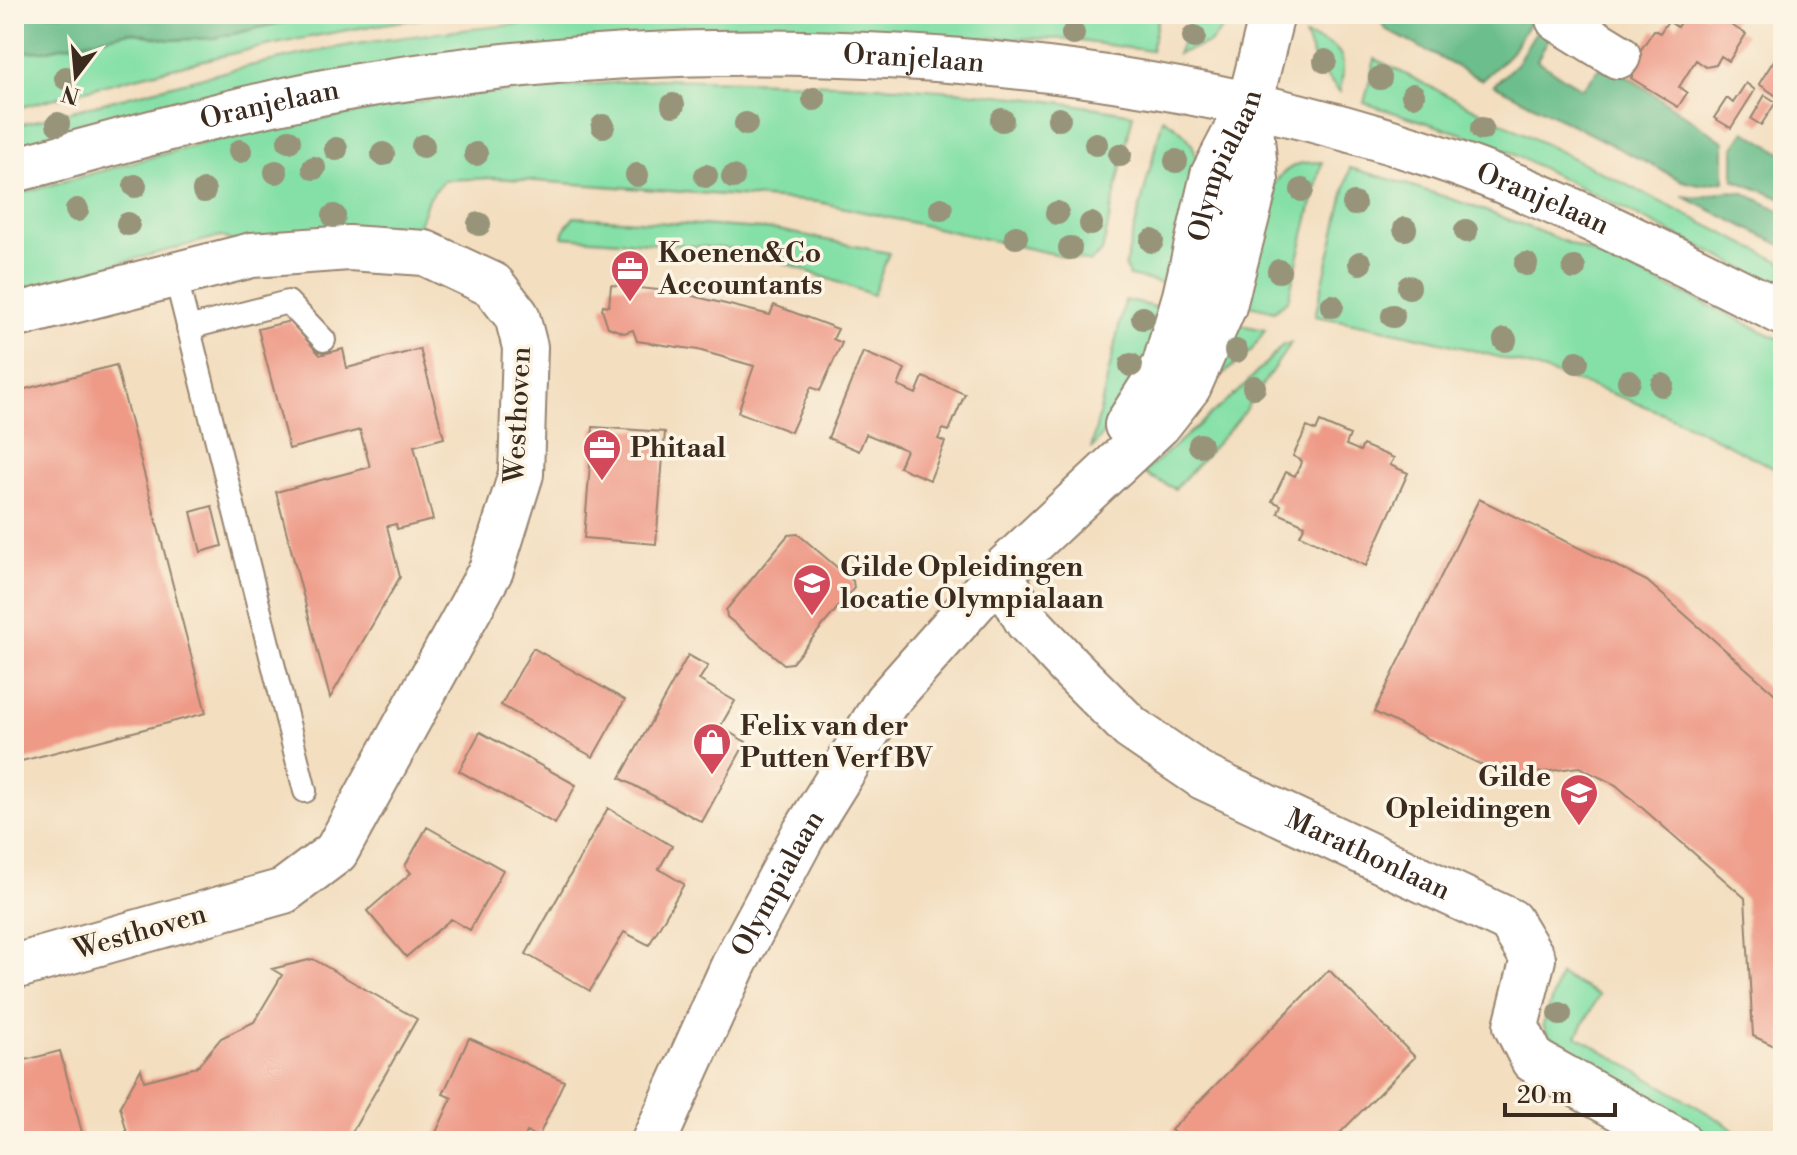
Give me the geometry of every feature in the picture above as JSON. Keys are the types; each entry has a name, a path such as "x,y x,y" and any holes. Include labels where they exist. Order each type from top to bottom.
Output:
{"street":[{"name":"Olympialaan","path":"654,1141 735,962 802,837 886,702 1000,573 1103,473 1159,424 1189,386 1224,306 1256,181 1249,106 1272,14"},
{"path":"1561,14 1558,19 1618,56"},
{"name":"Oranjelaan","path":"14,170 262,104 448,73 580,59 719,54 967,61 1079,72 1249,106 1433,155 1553,203 1783,313"},
{"name":"Westhoven","path":"14,316 252,255 349,248 425,253 493,285 517,316 525,347 521,474 491,570 336,852 284,891 14,967"},
{"name":"Marathonlaan","path":"1000,573 1027,621 1131,728 1203,777 1510,921 1533,959 1516,1026 1533,1060 1678,1141"}],"lane":[{"path":"175,274 305,791"},
{"path":"188,328 288,302 324,340"}],"green space":[{"path":"14,14 319,14 215,38 170,40 130,32 43,51 14,52"},
{"path":"319,14 457,14 289,41 14,109 14,52 43,51 130,32 170,40 215,38"},
{"path":"648,14 1159,14 1151,51 1065,39 685,34 14,149 14,126 309,53 462,30"},
{"path":"1202,14 1232,18 1210,43 1177,54 1191,19"},
{"path":"1378,14 1535,14 1510,54 1482,80 1385,29"},
{"path":"1536,31 1549,38 1537,60 1582,89 1600,68 1615,68 1724,142 1724,181 1699,185 1683,181 1494,85 1517,63"},
{"path":"1305,36 1328,44 1340,54 1343,68 1340,92 1317,66"},
{"path":"1375,59 1783,263 1783,288 1491,143 1364,103"},
{"path":"659,79 956,91 1133,114 1102,252 1090,262 818,202 495,178 444,180 428,199 419,225 396,237 233,242 221,236 14,291 14,195 229,136 444,97"},
{"path":"1163,118 1189,139 1196,160 1193,195 1174,286 1129,276 1125,266"},
{"path":"1745,131 1783,154 1783,199 1734,180 1734,147"},
{"path":"1322,162 1288,300 1274,311 1237,302 1256,225 1272,187 1283,173 1296,165"},
{"path":"1350,168 1462,203 1571,244 1783,341 1783,473 1677,420 1577,381 1448,344 1315,316"},
{"path":"1728,191 1744,193 1783,212 1783,246 1682,196 1699,198"},
{"path":"574,217 778,230 889,253 873,295 749,250 563,237 565,228"},
{"path":"1125,300 1168,310 1125,404 1091,450"},
{"path":"1231,323 1265,330 1251,351 1195,397"},
{"path":"1291,343 1238,420 1175,489 1143,473 1243,387 1283,345"},
{"path":"1560,975 1599,995 1577,1036 1723,1122 1747,1141 1719,1141 1548,1035 1543,1025"}],"building":[{"path":"1685,14 1738,14 1731,25 1746,34 1729,61 1721,56 1716,65 1706,67 1696,60 1679,87 1687,93 1678,107 1631,78 1638,67 1632,63 1654,30 1660,33 1668,21 1677,27"},
{"path":"1783,46 1783,89 1778,97 1759,84"},
{"path":"1746,83 1755,90 1731,128 1714,118 1727,98 1733,103"},
{"path":"1765,95 1776,102 1761,125 1751,119"},
{"path":"611,285 677,292 770,315 774,305 838,329 833,339 842,343 820,391 811,387 791,432 738,412 754,366 698,350 637,341 633,330 624,333 608,327 602,309 603,305 609,306"},
{"path":"290,321 320,355 343,349 347,368 420,349 444,438 414,446 433,520 397,529 396,524 387,526 400,577 330,698 276,492 370,467 360,430 289,449 258,329"},
{"path":"863,352 905,369 898,386 916,394 923,377 965,394 949,431 943,429 938,439 945,442 930,480 899,467 906,450 866,434 859,451 828,438"},
{"path":"116,365 206,713 14,763 14,392"},
{"path":"1320,422 1350,435 1346,445 1360,451 1363,445 1394,458 1390,465 1408,473 1366,566 1300,535 1305,525 1278,513 1281,505 1272,501 1286,472 1295,476 1302,461 1293,456 1307,427 1316,431"},
{"path":"593,427 665,432 656,544 584,538"},
{"path":"1479,499 1647,581 1783,701 1783,1050 1753,1036 1745,898 1616,785 1579,767 1506,777 1374,712"},
{"path":"212,506 222,546 201,552 191,512"},
{"path":"798,534 853,581 854,588 792,663 784,664 727,617 726,610 788,535"},
{"path":"533,648 625,700 593,757 501,705"},
{"path":"688,655 708,666 699,680 735,701 720,727 746,742 702,822 620,778"},
{"path":"480,732 576,785 555,824 459,771"},
{"path":"608,808 672,846 659,869 684,884 649,945 624,932 590,991 526,954"},
{"path":"427,827 503,870 470,930 451,919 406,957 367,911 411,873 405,866"},
{"path":"313,959 417,1019 347,1141 129,1141 120,1106 141,1069 144,1081 197,1067 221,1038 254,1022 282,975 272,969"},
{"path":"1329,970 1415,1057 1332,1141 1182,1141 1171,1130"},
{"path":"469,1038 564,1081 538,1138 527,1132 523,1141 432,1141 452,1098 443,1094"},
{"path":"60,1051 84,1140 14,1141 14,1063"}],"place":[{"name":"Koenen&Co Accountants","path":"630,303"},
{"name":"Phitaal","path":"602,482"},
{"name":"Gilde Opleidingen locatie Olympialaan","path":"812,617"},
{"name":"Felix van der Putten Verf BV","path":"712,776"},
{"name":"Gilde Opleidingen","path":"1579,827"}]}
